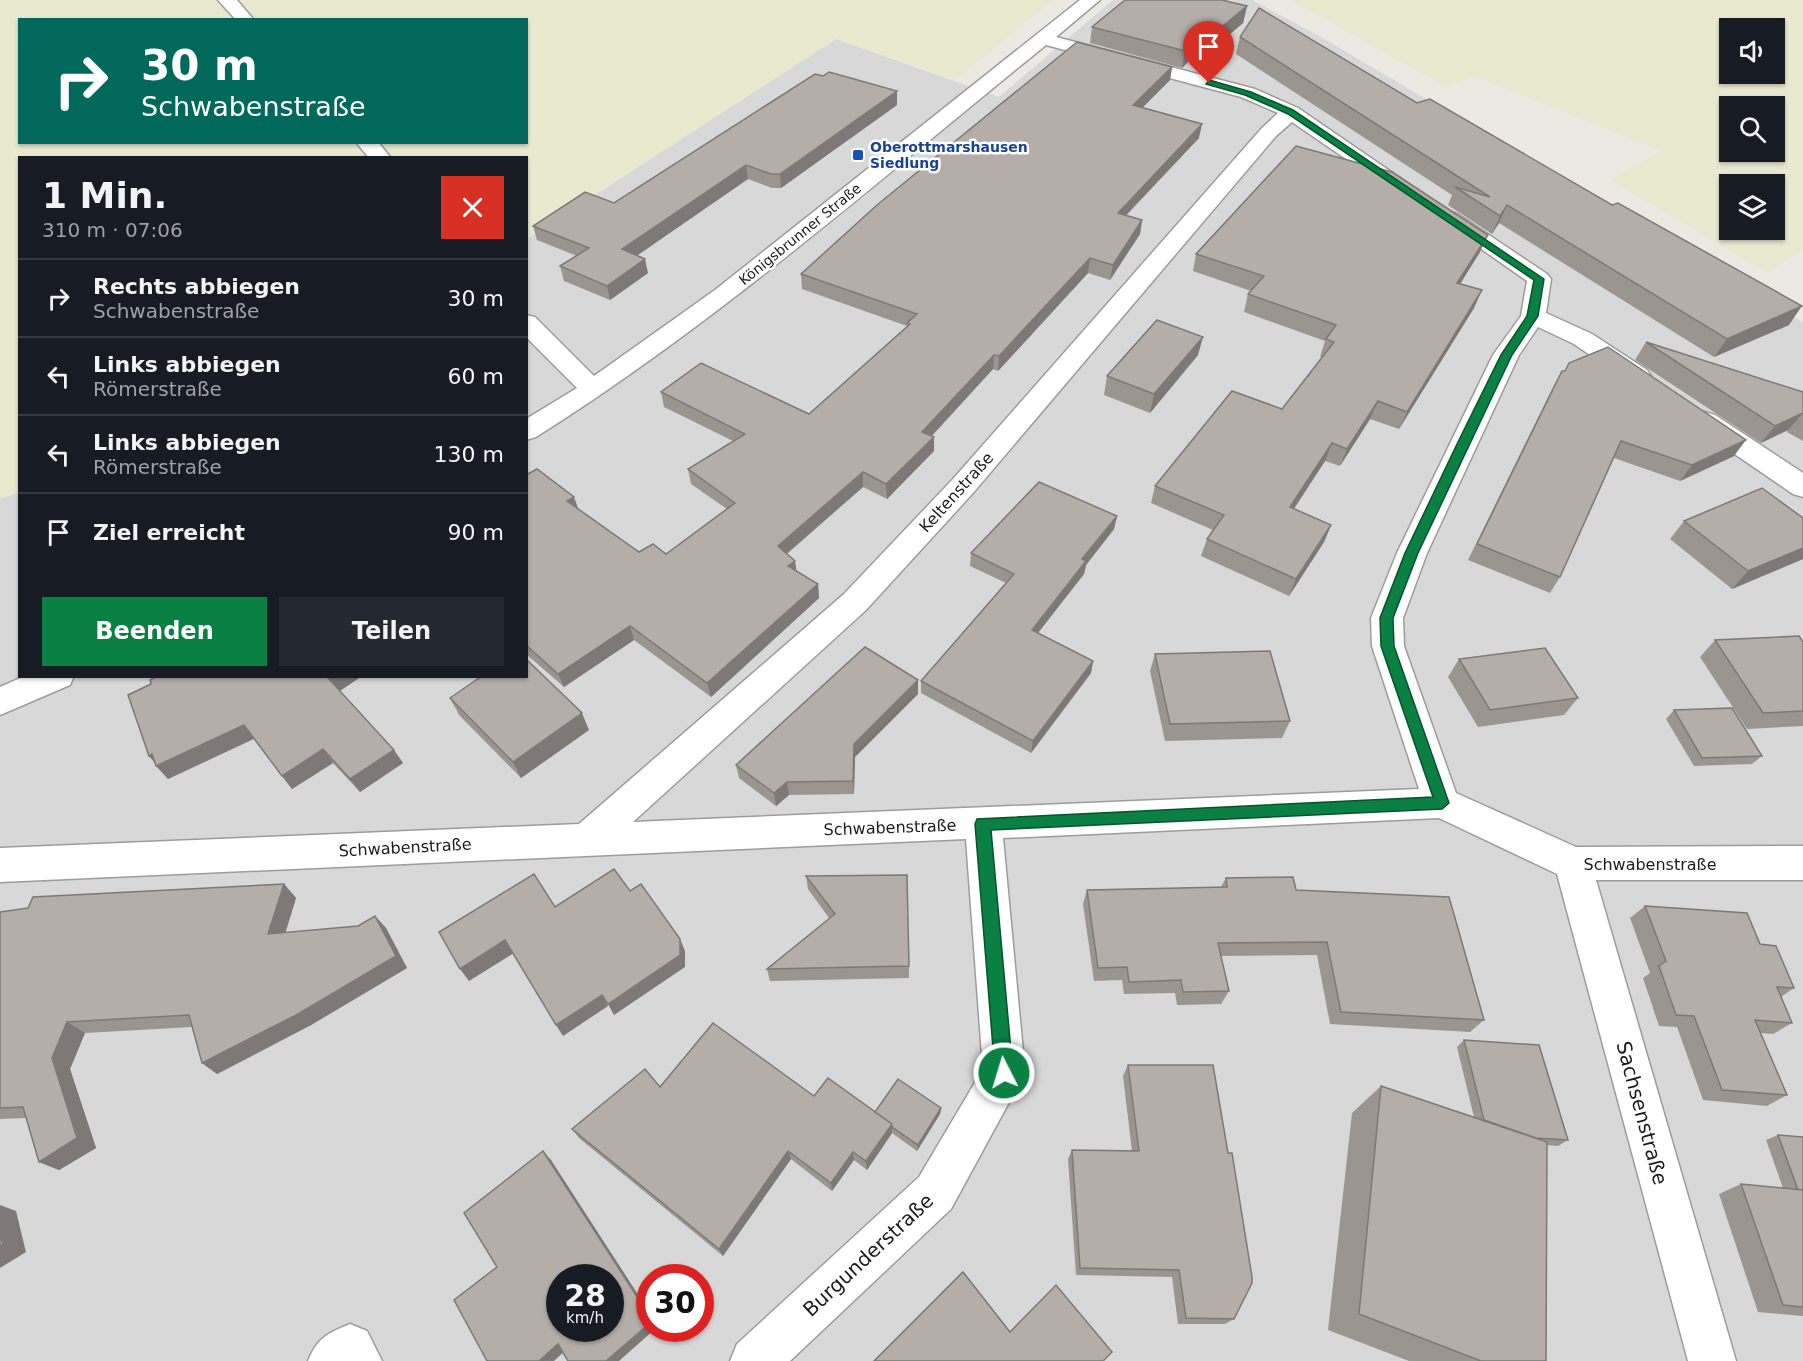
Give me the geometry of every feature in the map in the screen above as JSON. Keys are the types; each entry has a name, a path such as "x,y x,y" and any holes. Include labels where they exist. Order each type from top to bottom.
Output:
{"street":[{"path":"227,0 244,18"},
{"name":"Königsbrunner Straße","path":"528,430 594,388 723,295 1091,0"},
{"path":"1043,39 1248,93 1290,112 1539,279 1533,316 1506,355 1468,432 1412,553 1387,618 1388,646 1442,803"},
{"name":"Keltenstraße","path":"588,839 855,602 963,486 1269,132 1290,112"},
{"path":"368,144 379,156"},
{"path":"1533,316 1583,339 1660,390"},
{"path":"528,324 575,374 594,388"},
{"path":"1688,410 1803,487"},
{"path":"0,702 54,678"},
{"name":"Schwabenstraße","path":"0,865 1442,803 1574,864 1803,863"},
{"name":"Burgunderstraße","path":"754,1361 935,1193 1004,1073 983,824"},
{"name":"Sachsenstraße","path":"1574,864 1712,1361"},
{"path":"332,1361 350,1348 358,1361"}],"shaded area":[{"path":"1113,0 1252,0 1321,37 1803,322 1803,1361 0,1361 0,499 18,492 18,678 528,678 528,238 836,39 999,97"}],"green space":[{"path":"0,0 1053,0 955,80 836,39 528,238 528,156 18,156 18,492 0,499"},
{"path":"1291,0 1803,0 1803,248 1768,273 1610,180 1661,151 1474,76 1446,87"}],"building":[{"path":"1125,0 1222,0 1247,6 1206,40 1198,38 1185,51 1092,27"},
{"path":"1259,8 1417,103 1430,99 1612,205 1618,203 1802,306 1727,339 1507,205 1500,216 1455,187 1490,197 1240,37"},
{"path":"1077,42 1172,67 1133,105 1202,124 1118,213 1142,220 1113,265 1090,258 999,356 994,355 922,432 934,437 886,484 863,472 778,546 795,561 788,566 818,584 707,683 630,626 558,674 528,647 528,474 537,469 574,497 567,501 639,552 653,544 666,554 735,503 688,469 745,434 661,392 701,363 809,414 910,324 907,323 917,314 801,274 877,205"},
{"path":"829,72 897,91 780,174 771,174 746,165 622,249 645,259 607,286 560,266 589,248 533,226 585,192 614,203 815,74 823,76"},
{"path":"1296,146 1392,172 1488,235 1457,283 1482,290 1407,412 1378,401 1347,449 1332,443 1290,507 1331,525 1296,579 1207,539 1224,515 1155,486 1232,391 1282,409 1334,342 1326,339 1336,325 1248,294 1264,276 1196,254"},
{"path":"1157,320 1203,337 1154,394 1107,376"},
{"path":"1646,342 1803,392 1803,413 1775,426"},
{"path":"1608,347 1746,440 1692,465 1621,441 1560,577 1477,544 1562,371 1565,371 1569,363"},
{"path":"1039,482 1117,516 1082,559 1086,561 1032,630 1093,661 1033,741 921,681 1014,574 971,553"},
{"path":"1762,488 1803,518 1803,548 1748,571 1684,521"},
{"path":"1799,636 1803,642 1803,711 1763,713 1715,640"},
{"path":"865,647 918,680 854,744 853,781 787,782 774,793 736,765"},
{"path":"1545,648 1578,698 1490,710 1459,659"},
{"path":"1270,651 1290,721 1170,724 1155,654"},
{"path":"528,661 582,713 513,762 450,698 479,678 528,678"},
{"path":"154,678 328,678 394,750 350,779 323,749 282,776 244,725 156,766 152,754 149,756 128,695 151,684 150,680"},
{"path":"1732,708 1762,756 1702,758 1674,710"},
{"path":"614,869 630,891 641,884 680,939 680,955 608,1004 602,995 556,1025 505,940 460,969 439,932 534,874 555,907"},
{"path":"907,875 909,966 767,969 835,914 806,876"},
{"path":"1293,877 1296,890 1449,897 1484,1020 1341,1012 1327,942 1218,943 1229,991 1183,992 1181,980 1129,982 1127,967 1098,968 1087,890 1227,887 1226,878"},
{"path":"284,884 268,934 358,926 375,916 396,956 298,1014 202,1063 189,1015 67,1022 52,1058 77,1138 39,1162 23,1107 0,1108 0,912 28,908 33,897"},
{"path":"1645,906 1747,913 1760,944 1776,946 1794,988 1777,987 1792,1023 1755,1020 1787,1095 1722,1090 1694,1016 1676,1015 1659,966 1666,961"},
{"path":"713,1023 814,1096 828,1078 892,1124 866,1161 853,1152 831,1183 788,1151 719,1249 572,1129 645,1069 660,1087"},
{"path":"1464,1040 1539,1045 1568,1140 1536,1138 1484,1120"},
{"path":"1128,1065 1213,1065 1228,1153 1232,1153 1252,1277 1252,1283 1234,1319 1186,1318 1179,1270 1080,1268 1072,1150 1139,1151"},
{"path":"898,1079 941,1108 918,1145 875,1112"},
{"path":"1381,1086 1547,1142 1546,1361 1481,1361 1359,1314"},
{"path":"1778,1135 1803,1137 1803,1190 1798,1190"},
{"path":"543,1151 616,1264 546,1264 546,1342 624,1342 624,1277 636,1295 636,1335 606,1361 568,1361 558,1344 539,1361 487,1361 454,1300 497,1267 464,1213"},
{"path":"1741,1184 1803,1190 1803,1307 1783,1305"},
{"path":"963,1272 1010,1332 1056,1285 1112,1352 1103,1361 874,1361"}],"place":[{"name":"Oberottmarshausen Siedlung","path":"858,155"}],"route":[{"path":"1004,1073 983,824 1442,803 1388,646 1387,618 1412,553 1463,442 1506,355 1533,316 1539,279 1290,112 1248,93 1209,83"}]}
